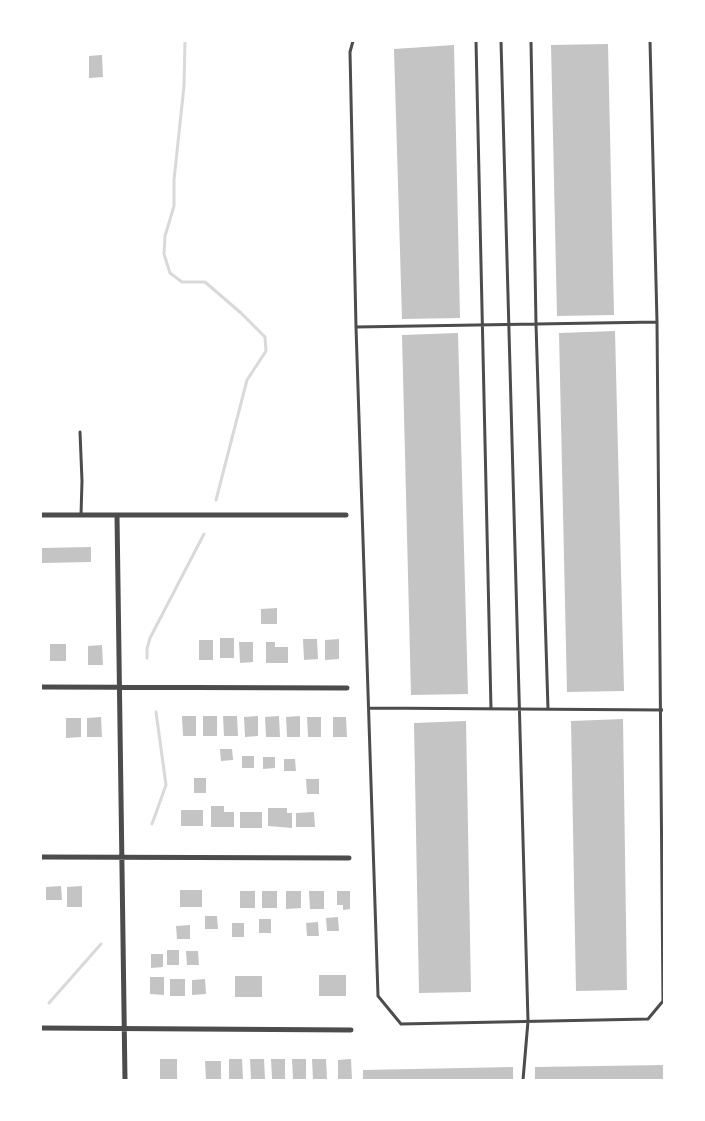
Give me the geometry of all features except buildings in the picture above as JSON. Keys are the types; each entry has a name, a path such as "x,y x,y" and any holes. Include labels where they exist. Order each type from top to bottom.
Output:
{"street":[{"path":"41,515 346,515"},
{"path":"117,515 125,1080"},
{"path":"41,687 347,688"},
{"path":"41,856 349,858"},
{"path":"41,1028 351,1030"}],"lane":[{"path":"353,41 350,62 356,327 378,996 401,1024 648,1019 663,1001 662,710 657,322 650,41"},
{"path":"476,41 491,709"},
{"path":"501,41 528,1021 523,1080"},
{"path":"530,41 536,324 548,709"},
{"path":"356,327 657,322"},
{"path":"80,432 82,481 80,515"},
{"path":"369,708 662,710"}],"waterway":[{"path":"185,41 184,86 174,180 174,206 165,236 164,254 170,273 182,282 205,282 241,313 265,337 266,351 247,380 216,500"},
{"path":"147,658 150,638 204,534"},
{"path":"152,824 166,785 156,712"},
{"path":"49,1003 101,944"}]}
